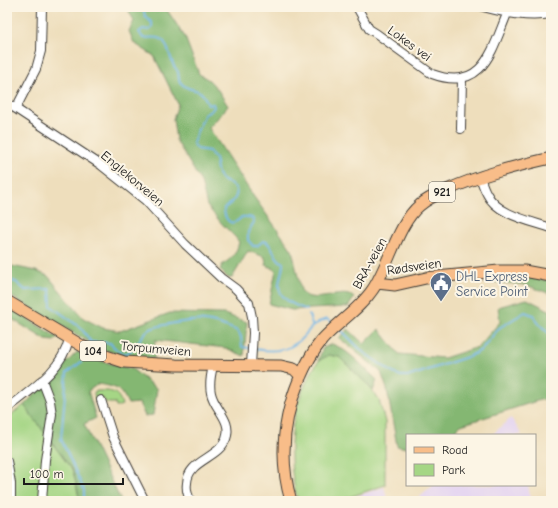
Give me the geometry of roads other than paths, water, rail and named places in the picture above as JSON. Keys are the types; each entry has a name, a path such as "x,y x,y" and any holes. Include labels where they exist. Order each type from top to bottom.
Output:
{"main road":[{"name":"BRA-veien","path":"291,501 285,472 285,432 289,410 301,376 316,347 363,302 377,283 403,229 416,209 435,196 457,185 497,171 551,158"},
{"name":"Rødsveien","path":"377,283 395,285 426,278 499,271 524,271 551,276"},
{"name":"Torpumveien","path":"7,301 69,339 100,354 124,362 213,366 251,361 269,367 281,366 294,369 301,376"}],"street":[{"path":"16,108 36,68 41,51 42,7"},
{"name":"Lokes vei","path":"357,7 369,29 432,74 448,79 462,78 482,68 507,14"},
{"path":"483,7 507,14 531,16 551,14"},
{"path":"462,78 462,129"},
{"name":"Englekorveien","path":"7,103 101,165 145,200 185,244 221,278 236,289 249,303 252,317 251,361"},
{"path":"480,177 487,195 498,207 508,213 551,228"},
{"path":"7,409 52,371 67,348 69,339"},
{"path":"190,501 187,486 188,476 192,468 218,451 228,434 227,424 211,395 210,389 213,366"},
{"path":"42,380 50,401 52,414 45,460 42,501"},
{"path":"101,400 113,437 145,501"},
{"path":"7,462 11,484 11,501"}],"waterway":[{"path":"143,7 145,16 152,23 152,28 149,30 143,29 139,32 143,38 152,37 161,39 167,47 173,65 178,72 180,82 189,89 199,91 205,98 208,105 213,104 214,107 211,111 205,114 196,133 193,144 197,149 209,151 215,158 218,173 221,178 235,187 235,197 231,203 224,208 228,221 238,221 242,217 252,218 254,222 248,232 248,240 253,246 257,246 263,241 267,242 278,259 283,263 279,286 282,295 289,302 307,310"},
{"path":"7,280 16,282 25,290 50,289 51,306 81,328 91,342 110,343 118,351 126,354 144,334 151,329 175,323 193,321 213,322 238,331 241,337 242,347 249,348"},
{"path":"339,328 363,352 393,373 401,376 410,376 470,356 481,350 499,328 525,312 533,315 539,324 551,335"},
{"path":"309,315 312,325"},
{"path":"255,349 281,350 291,347 300,341 312,327 321,321 327,319 334,324"},
{"path":"81,362 67,373 61,439 84,490 84,501"}],"place":[{"name":"DHL Express Service Point","path":"441,302"}]}
